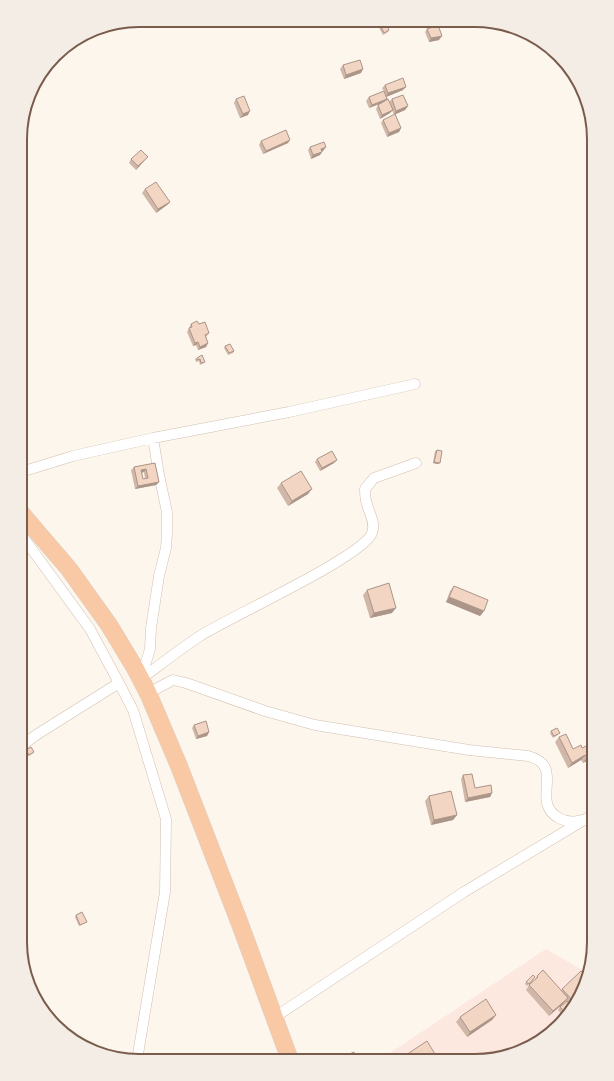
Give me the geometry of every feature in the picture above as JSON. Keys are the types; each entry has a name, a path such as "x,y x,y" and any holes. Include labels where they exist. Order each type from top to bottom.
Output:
{"highway":[{"path":"27,521 69,569 109,625 144,686 179,766 288,1054"}],"street":[{"path":"27,470 73,456 153,438 289,412 415,384"},
{"path":"144,686 150,649 151,628 159,576 166,548 167,533 167,512 153,438"},
{"path":"144,686 200,636 309,578 357,550 367,541 372,533 373,521 366,502 365,489 374,478 416,463"},
{"path":"27,543 90,629 133,710 166,818 165,892 138,1054"},
{"path":"144,686 173,680 186,683 264,711 314,725 469,750 536,758 546,768 548,777 545,799 550,811 554,815 570,822 576,822 587,818"},
{"path":"27,742 119,683"},
{"path":"275,1017 464,892 587,819"}],"shaded area":[{"path":"546,949 583,971 575,992 564,1010 549,1026 525,1042 497,1052 482,1054 388,1054"}],"building":[{"path":"381,27 388,27 389,30 384,33"},
{"path":"439,27 442,36 431,38 427,29"},
{"path":"360,60 363,69 346,75 343,65"},
{"path":"403,78 406,87 388,93 385,85"},
{"path":"384,91 387,99 372,105 369,97"},
{"path":"403,95 408,106 396,111 392,99"},
{"path":"244,96 250,111 243,114 236,99"},
{"path":"388,99 393,110 382,115 378,105"},
{"path":"395,114 401,128 389,133 383,120"},
{"path":"286,130 290,140 266,151 261,141"},
{"path":"324,142 326,147 321,149 322,152 313,155 310,147"},
{"path":"141,150 148,157 138,166 131,159"},
{"path":"156,182 170,202 158,209 145,189"},
{"path":"197,321 199,324 205,322 209,333 205,335 208,343 200,347 198,342 195,343 189,328 192,327 191,324"},
{"path":"230,344 234,351 229,353 225,346"},
{"path":"202,355 205,362 201,363 200,359 197,360 197,358"},
{"path":"437,450 442,451 440,463 434,462"},
{"path":"332,451 337,460 322,468 317,459"},
{"path":"155,463 159,482 138,486 134,467","holes":["146,469 148,478 143,479 141,470"]},
{"path":"301,471 312,489 292,501 281,483"},
{"path":"389,583 396,608 374,613 367,590"},
{"path":"454,586 488,600 484,611 449,597"},
{"path":"206,721 209,732 198,736 194,725"},
{"path":"557,728 560,733 554,736 551,731"},
{"path":"566,734 573,749 581,745 582,748 587,746 587,758 585,755 572,763 559,737"},
{"path":"31,747 34,752 29,755 27,749"},
{"path":"472,774 475,788 491,785 492,793 468,798 463,775"},
{"path":"451,791 457,815 434,820 429,796"},
{"path":"82,912 87,922 80,925 76,915"},
{"path":"543,970 568,998 553,1011 529,985"},
{"path":"581,971 583,973 571,999 562,989"},
{"path":"533,975 535,977 529,984 526,982"},
{"path":"486,999 496,1015 470,1032 460,1017"},
{"path":"567,1001 569,1003 563,1011 560,1007"},
{"path":"427,1041 435,1054 408,1054"}]}
